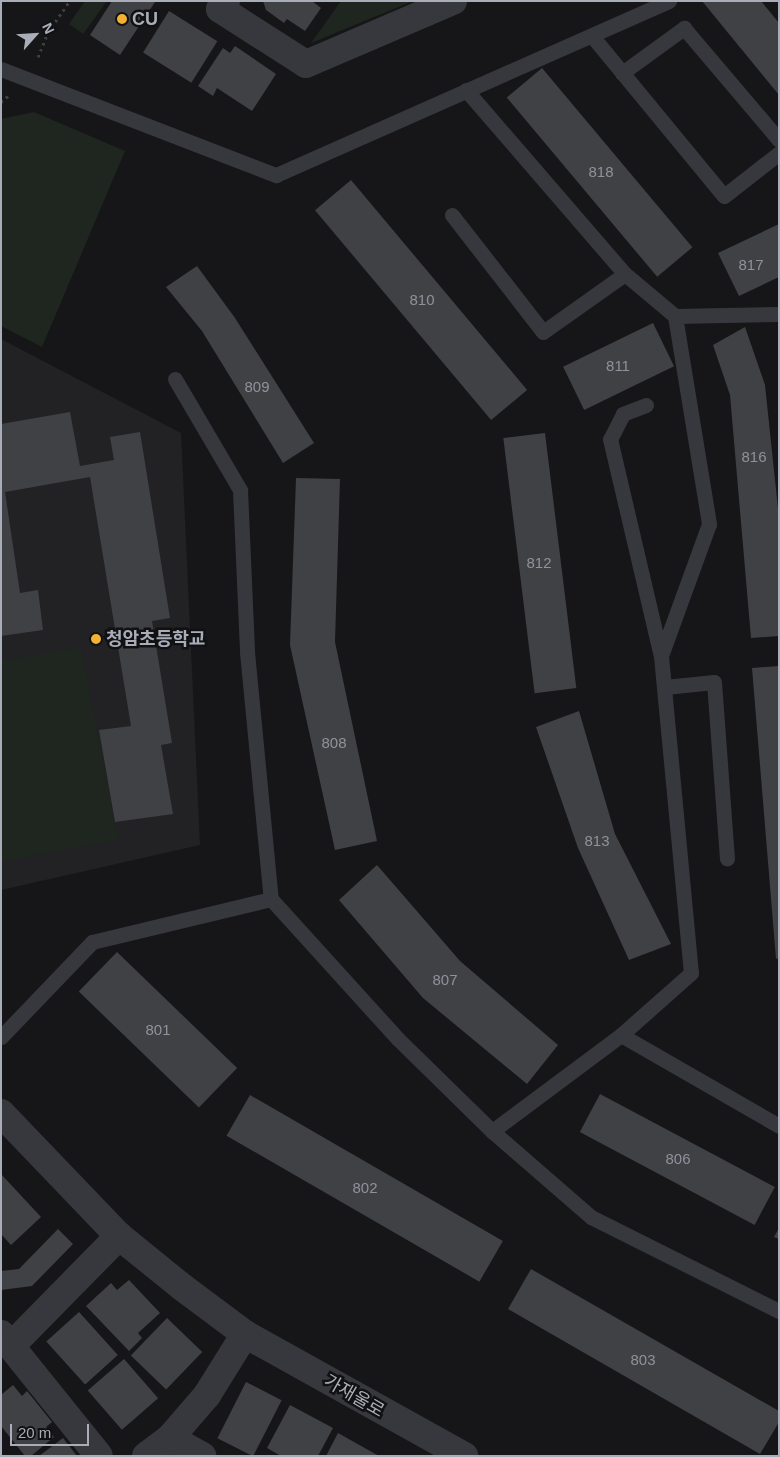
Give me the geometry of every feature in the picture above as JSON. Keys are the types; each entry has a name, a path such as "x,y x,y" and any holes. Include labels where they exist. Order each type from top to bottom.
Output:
{"street":[{"path":"226,1 220,9 306,64 453,1"},
{"name":"가재울로","path":"1,1113 119,1236 245,1334 464,1456"},
{"path":"99,1456 6,1340 119,1236"},
{"path":"146,1456 170,1438 207,1395 245,1334"},
{"path":"170,1438 202,1456"}],"lane":[{"path":"1,69 276,175 669,1"},
{"path":"622,73 684,28 779,140"},
{"path":"592,36 724,196 779,153"},
{"path":"466,90 625,274 675,316 710,524 661,656"},
{"path":"452,216 543,332 625,274"},
{"path":"675,316 779,314"},
{"path":"175,379 240,490 247,652 270,899 398,1039 492,1131 591,1217 779,1311"},
{"path":"492,1131 621,1035 691,973 661,656 610,439 623,414 646,405"},
{"path":"665,687 714,682 727,859"},
{"path":"1,1037 92,942 270,899"},
{"path":"621,1035 779,1126"}],"path":[{"path":"38,57 48,32 70,1"},
{"path":"1,102 9,95"}],"shaded area":[{"path":"85,1 107,1 83,34 69,24"},
{"path":"341,1 413,1 311,43"},
{"path":"34,112 125,151 42,347 1,326 1,119"},
{"name":"청암초등학교","path":"1,339 181,433 200,845 1,890"},
{"path":"81,647 118,840 1,862 1,661"}],"building":[{"path":"112,1 155,2 120,55 90,35"},
{"path":"263,1 312,1 321,8 305,31 287,19 284,23 266,10"},
{"path":"702,1 761,1 779,23 779,95"},
{"path":"169,11 217,41 191,83 143,53"},
{"path":"235,46 276,74 252,111 217,88 213,96 198,86 223,48 230,53"},
{"path":"542,68 692,247 657,277 507,98"},
{"path":"351,180 527,390 491,420 315,210"},
{"path":"779,224 779,277 739,296 718,253"},
{"path":"197,266 235,318 314,443 283,463 202,331 166,287"},
{"path":"653,323 674,366 584,410 563,367"},
{"path":"745,327 765,385 779,518 779,636 751,638 730,395 713,345"},
{"path":"70,412 80,466 114,460 110,437 140,432 170,618 152,621 172,743 161,745 173,814 115,822 99,730 131,726 90,477 5,492 20,593 38,590 43,630 1,636 1,424"},
{"path":"545,433 576,688 535,693 503,438"},
{"path":"296,478 340,479 335,642 377,841 335,850 290,645"},
{"path":"779,666 779,958 776,959 752,668"},
{"path":"579,711 615,834 671,944 629,960 578,848 536,727"},
{"path":"377,865 460,961 558,1045 527,1084 423,998 339,900"},
{"path":"117,952 237,1068 199,1108 79,992"},
{"path":"600,1094 775,1187 755,1225 580,1132"},
{"path":"250,1095 503,1241 479,1282 226,1136"},
{"path":"1,1174 41,1217 11,1245 1,1234"},
{"path":"779,1228 779,1239 774,1237"},
{"path":"58,1229 73,1244 32,1286 1,1290 1,1271 19,1269"},
{"path":"531,1269 779,1411 779,1422 760,1454 508,1309"},
{"path":"129,1280 160,1313 138,1333 142,1338 129,1351 86,1306 111,1283 117,1290"},
{"path":"79,1312 118,1355 85,1385 46,1341"},
{"path":"167,1318 202,1352 166,1389 131,1355"},
{"path":"124,1359 158,1398 122,1430 88,1390"},
{"path":"246,1382 282,1400 253,1456 217,1438"},
{"path":"13,1385 22,1396 27,1391 52,1422 46,1427 54,1437 31,1456 25,1456 1,1426 1,1395"},
{"path":"290,1405 333,1428 318,1456 281,1456 267,1448"},
{"path":"338,1433 379,1456 326,1456"},
{"path":"63,1438 77,1456 39,1456"}],"place":[{"name":"CU","path":"122,19"},
{"name":"청암초등학교","path":"96,639"}]}
